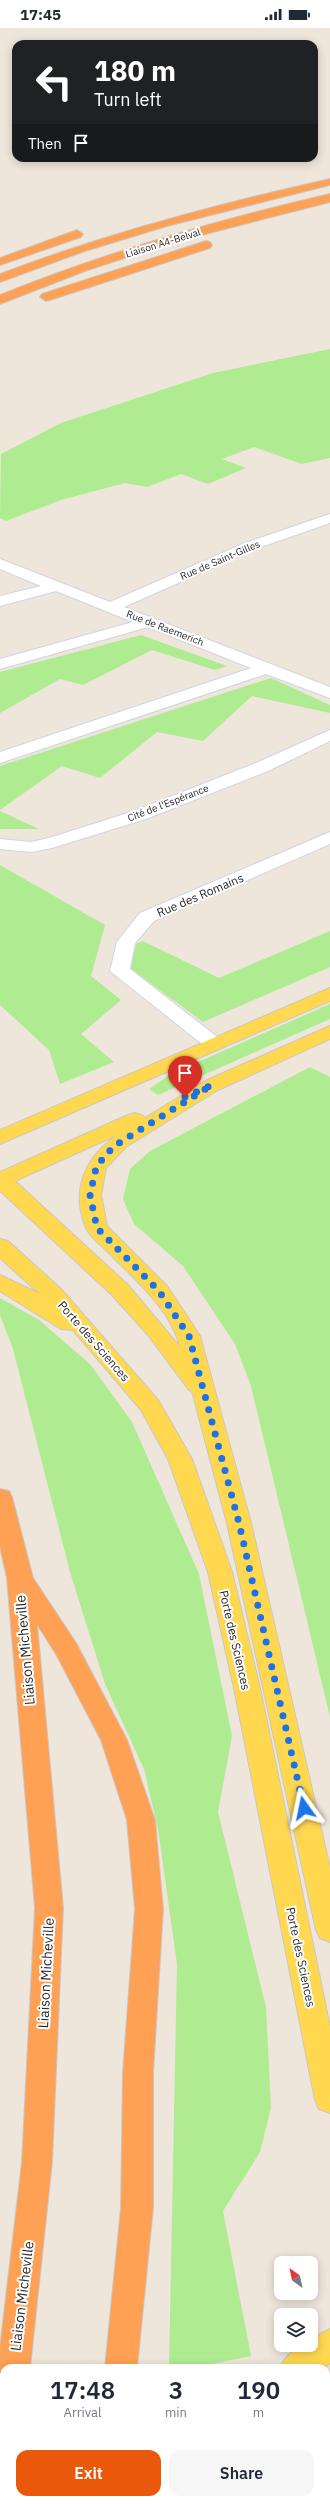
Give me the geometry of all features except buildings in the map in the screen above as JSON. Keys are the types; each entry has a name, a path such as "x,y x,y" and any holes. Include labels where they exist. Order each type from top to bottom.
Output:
{"highway":[{"path":"315,173 330,170"},
{"name":"Liaison A4-Belval","path":"0,278 72,251 148,228 245,201 330,182"},
{"name":"Liaison A4-Belval","path":"0,300 129,252 264,213 330,198"},
{"path":"0,263 38,246 90,230"},
{"path":"36,300 216,242"},
{"path":"0,313 21,305"},
{"path":"0,1497 20,1578 67,1650 114,1740 141,1820 149,1909 138,2073 137,2208 121,2364"},
{"name":"Liaison Micheville","path":"14,2364 37,2162 49,1908 20,1578"}],"main road":[{"path":"0,1138 330,994"},
{"path":"204,1394 156,1330 120,1290 0,1180 330,1032"},
{"path":"0,1149 108,1102 161,1067"},
{"path":"212,1085 119,1143 106,1154 96,1168 90,1195 97,1228 159,1291 189,1336 239,1523 330,1930"},
{"name":"Porte des Sciences","path":"0,1246 53,1294 98,1344 150,1406 180,1459 220,1572 247,1688 330,2100"},
{"path":"0,1282 27,1296 98,1344"},
{"path":"301,2364 330,2342"}],"street":[{"name":"Rue de Saint-Gilles","path":"111,607 250,546 330,518"},
{"name":"Rue de Raemerich","path":"0,564 330,693"},
{"path":"0,601 58,586"},
{"path":"0,664 150,622"},
{"path":"0,758 267,668"},
{"name":"Cité de l'Espérance","path":"0,844 31,847 52,843 140,815 262,767 330,735"},
{"name":"Rue des Romains","path":"214,1044 120,971 126,942 147,917 330,837"}],"green space":[{"path":"330,349 330,458 302,464 254,447 222,459 246,468 208,484 181,474 147,487 125,483 61,500 6,521 0,518 1,454 61,423 213,373"},
{"path":"141,635 227,666 215,670 152,650 83,685 60,679 0,713 0,672"},
{"path":"271,678 330,705 330,713 252,696 203,741 157,732 100,778 62,766 0,810 0,766"},
{"path":"0,811 39,829 0,829"},
{"path":"0,865 105,925 91,976 121,1000 81,1034 114,1062 60,1084 49,1050 0,1005"},
{"path":"330,931 330,967 203,1022 130,968 136,944 143,941 219,978"},
{"path":"330,1004 330,1019 158,1095 149,1089 171,1074"},
{"path":"310,1067 330,1077 330,1717 251,1386 235,1344 183,1266 134,1224 123,1199 130,1169 150,1151"},
{"path":"0,1298 39,1320 90,1364 132,1422 199,1574 232,1736 218,1812 266,2007 271,2108 260,2152 223,2211 251,2356 211,2364 169,2364 177,1964 158,1829 144,1769 105,1684 70,1572 13,1349 0,1315"}],"route":[{"path":"185,1097 212,1085 119,1143 106,1154 96,1168 90,1195 97,1228 159,1291 189,1336 221,1451 239,1523 304,1808"}]}
